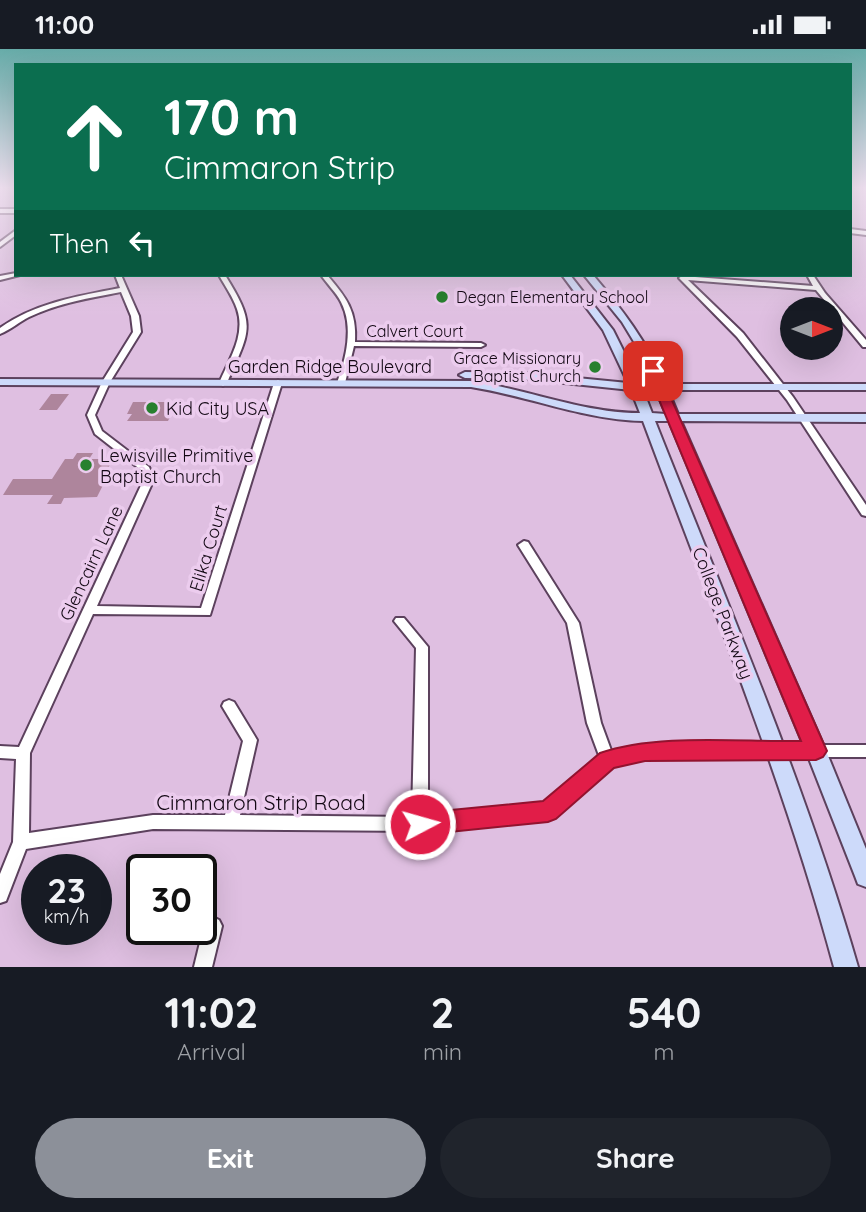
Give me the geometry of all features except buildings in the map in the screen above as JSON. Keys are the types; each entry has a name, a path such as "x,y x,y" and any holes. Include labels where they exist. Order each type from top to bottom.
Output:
{"main road":[{"name":"College Parkway","path":"568,277 608,330 636,387 776,751 825,891 846,967"},
{"name":"College Parkway","path":"590,277 630,328 647,355 816,751 866,876"},
{"path":"0,374 109,378"},
{"path":"225,379 526,376 636,387 866,387"},
{"name":"Garden Ridge Boulevard","path":"0,382 109,378 225,379 278,383 342,379 481,385 520,391 591,412 648,418 866,418"}],"street":[{"path":"0,245 14,234"},
{"name":"Glencairn Lane","path":"0,895 21,842 23,753 149,479 146,470 98,432 91,415 109,378 137,332 135,316 119,277"},
{"path":"223,277 243,309 245,323 237,357 225,379"},
{"path":"325,277 347,307 350,324 342,379"},
{"path":"811,277 817,288 866,345"},
{"path":"817,288 682,278 740,335 803,418 866,513"},
{"path":"0,332 17,320 63,303 124,289"},
{"name":"Calvert Court","path":"349,344 481,345"},
{"name":"Elika Court","path":"89,610 206,613 278,383"},
{"path":"524,545 573,624 594,723 608,760 658,751 866,751"},
{"path":"400,621 422,647 420,824"},
{"path":"229,706 250,740 230,822"},
{"path":"0,753 23,753"},
{"name":"Cimmaron Strip Road","path":"21,842 153,821 420,824 548,811 608,760"},
{"path":"203,967 208,945"}],"place":[{"name":"Degan Elementary School","path":"442,297"},
{"name":"Grace Missionary Baptist Church","path":"595,367"},
{"name":"Kid City USA","path":"152,408"},
{"name":"Lewisville Primitive Baptist Church","path":"86,465"}],"route":[{"path":"420,824 548,811 608,760 645,751 816,751 653,371"}]}
